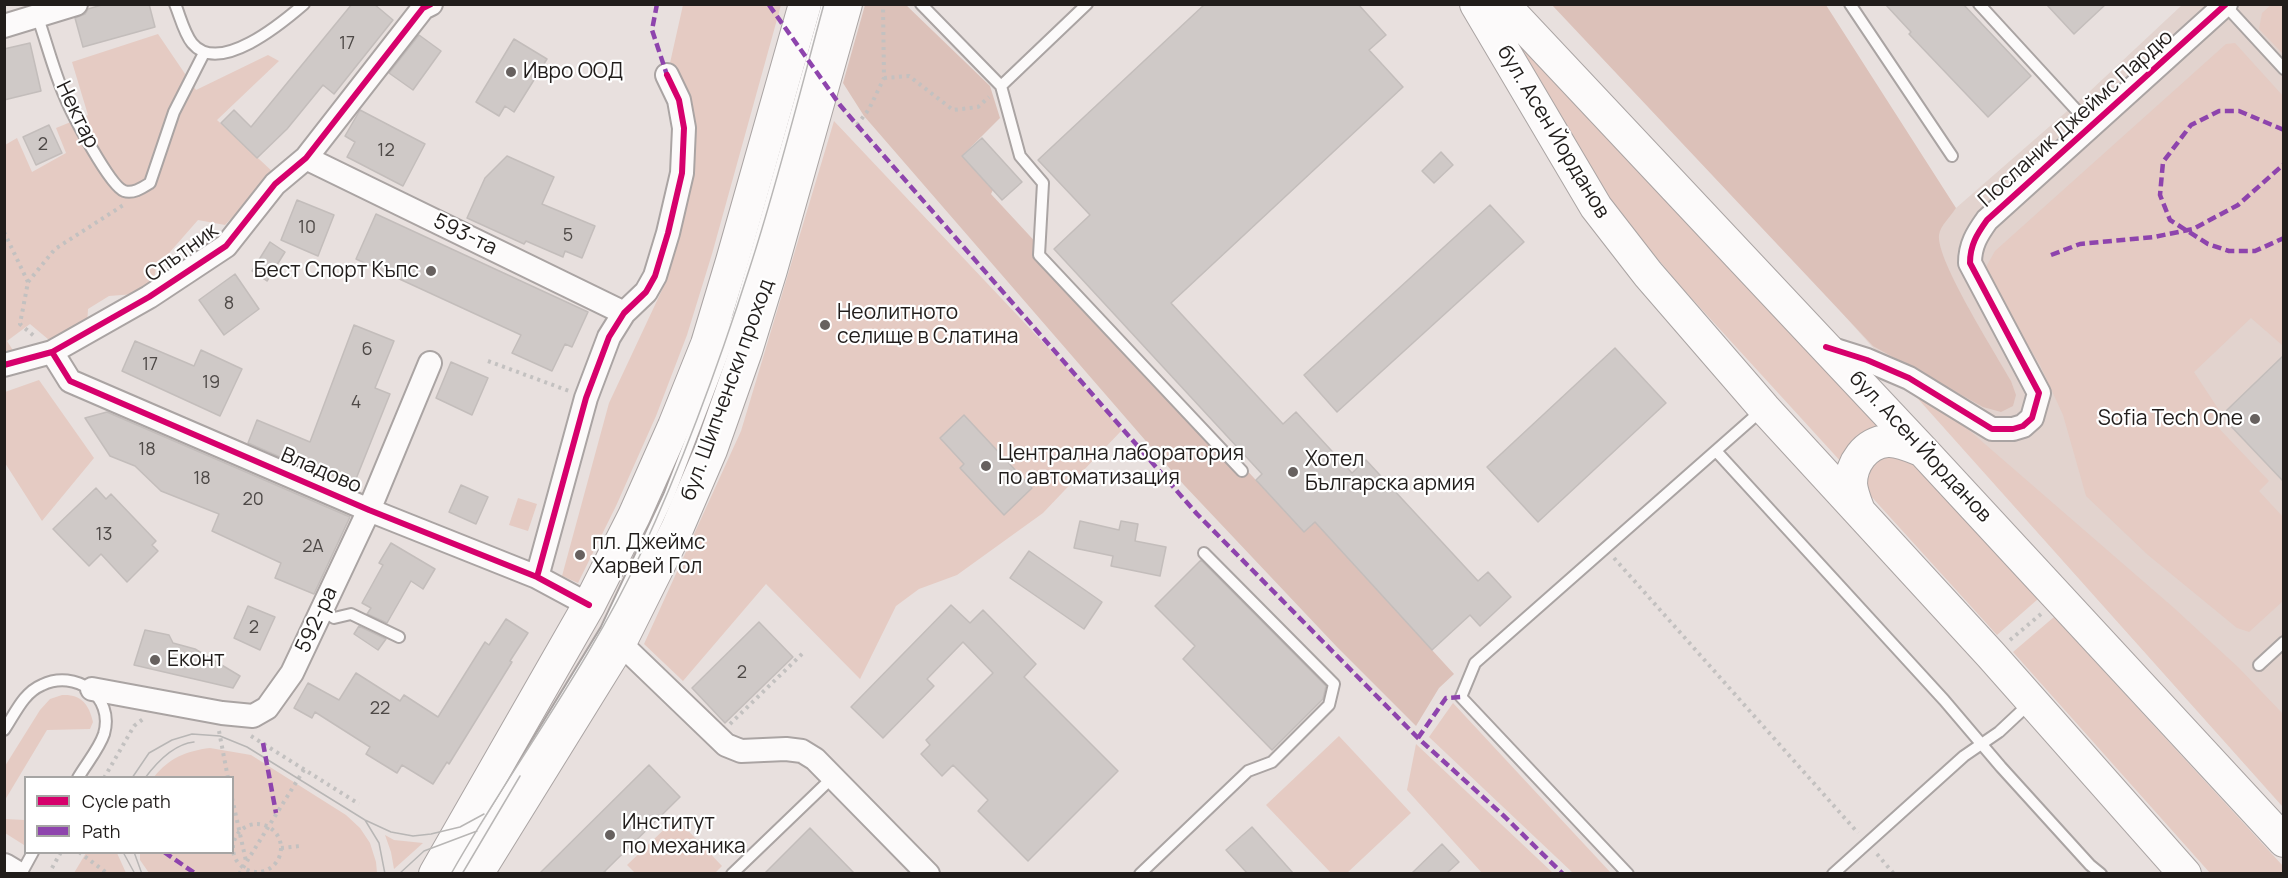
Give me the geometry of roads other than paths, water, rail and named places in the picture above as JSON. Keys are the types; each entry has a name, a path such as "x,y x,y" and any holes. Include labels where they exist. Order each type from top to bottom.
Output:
{"main road":[{"name":"бул. Шипченски проход","path":"435,873 589,605 634,516 674,426 707,344 805,4"},
{"name":"бул. Шипченски проход","path":"477,873 620,643 677,530 711,450 746,351 846,4"},
{"name":"бул. Асен Йорданов","path":"1476,4 1596,207 1648,274 1764,408 2185,873"},
{"name":"бул. Асен Йорданов","path":"1503,4 1826,347 1860,368 1923,451 2283,841"},
{"path":"1859,511 1853,496 1851,479 1857,461 1863,452 1870,446 1886,441 1907,444 1923,451"}],"street":[{"path":"4,26 38,18 76,4"},
{"name":"Посланик Джеймс Пардю","path":"1860,368 1909,378 1992,429 2013,429 2023,426 2032,418 2039,393 1970,263 1970,249 1976,236 1988,220 2226,5"},
{"name":"Спътник","path":"4,366 52,352 149,297 226,246 275,184 306,158 425,6"},
{"path":"537,578 586,398 609,337 624,313 646,292 655,276 682,173 684,128 679,100 667,75"},
{"name":"593-та","path":"306,158 624,313"},
{"name":"Владово","path":"52,352 69,381 369,510 537,578 589,605"},
{"name":"592-ра","path":"92,689 222,713 253,716 267,708 292,673 369,510 430,363"},
{"path":"620,643 726,745 741,752 786,749 802,751 815,759 928,873"},
{"path":"4,868 14,873"}],"lane":[{"path":"176,4 192,43 204,52 222,53 252,43 282,23 304,4"},
{"path":"457,873 606,630 669,496 738,315 827,4"},
{"path":"921,4 1001,86 1020,156 1043,183 1039,255 1242,471"},
{"path":"1001,86 1087,4"},
{"path":"1850,4 1952,156"},
{"path":"1979,4 2091,126"},
{"path":"2226,5 2283,69"},
{"name":"Нектар","path":"38,18 65,98 106,172 119,188 127,192 138,190 150,183 174,112 204,52"},
{"path":"1628,873 1461,696 1475,663 1764,408"},
{"path":"1716,451 2090,865 2101,873"},
{"path":"1140,873 1248,771 1272,762 1329,705 1334,684 1204,553"},
{"path":"322,609 334,618 351,614 399,637"},
{"path":"2259,665 2283,642"},
{"path":"4,730 26,696 41,685 57,680 77,682 92,689 100,699 105,716 104,733 79,776"},
{"path":"1833,873 1964,756 1999,732 2032,702"},
{"path":"732,873 833,777"},
{"path":"21,873 32,854"}],"tram line":[{"path":"451,874 598,636 657,518 700,412 750,267 824,4"},
{"path":"133,776 149,753 172,740 192,734 220,736 247,747 365,820 391,832 413,836 431,834 460,827 484,814"},
{"path":"147,776 173,750 194,742"},
{"path":"462,874 520,776"},
{"path":"365,820 379,843 385,874"},
{"path":"399,874 424,851 477,831"},
{"path":"124,854 135,874"},
{"path":"135,854 142,874"}],"place":[{"name":"Ивро ООД","path":"511,72"},
{"name":"Бест Спорт Къпс","path":"431,271"},
{"name":"Неолитното селище в Слатина","path":"825,325"},
{"name":"Sofia Tech One","path":"2255,419"},
{"name":"Централна лаборатория по автоматизация","path":"986,466"},
{"name":"Хотел Българска армия","path":"1293,472"},
{"name":"пл. Джеймс Харвей Гол","path":"580,555"},
{"name":"Еконт","path":"155,660"},
{"name":"Институт по механика","path":"610,835"}]}
